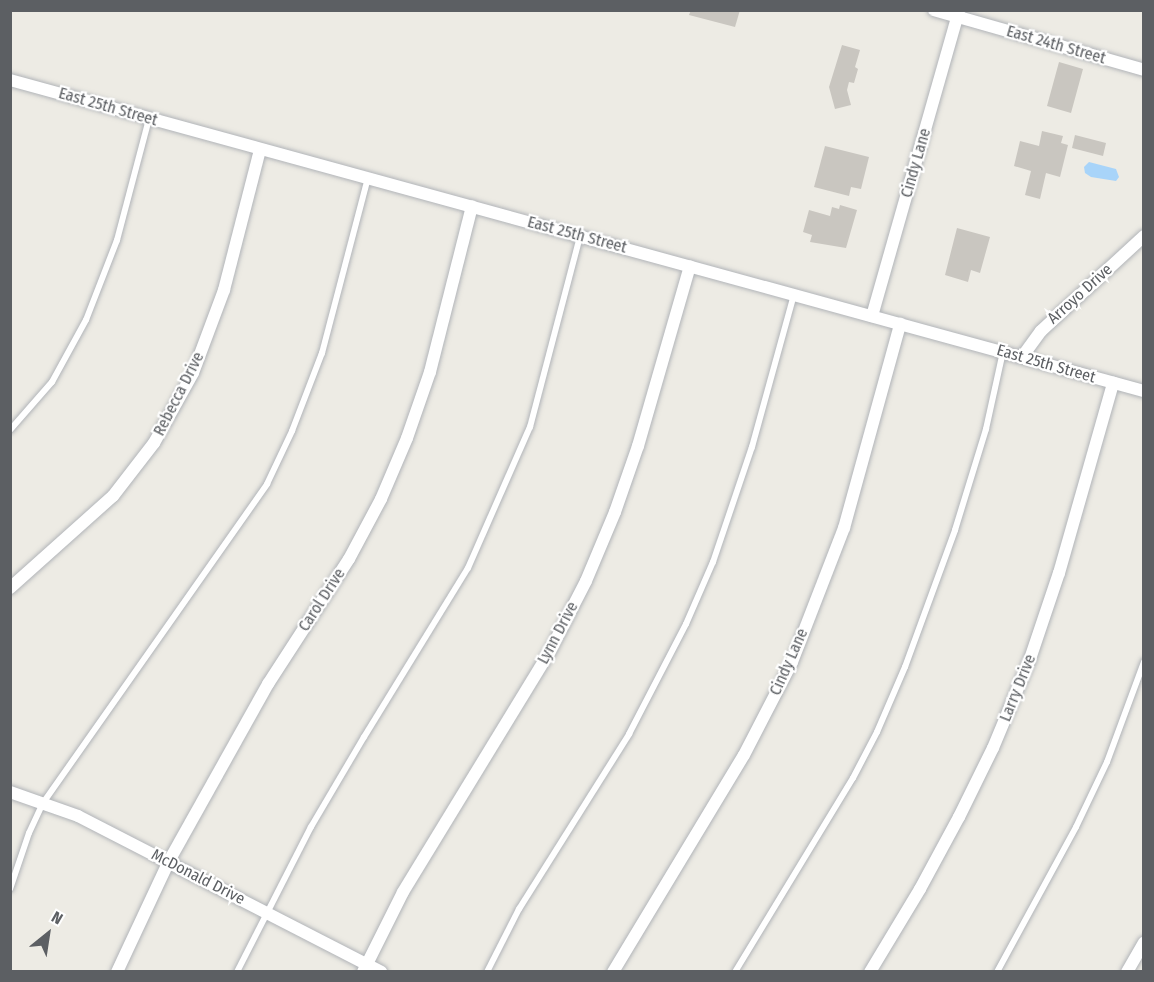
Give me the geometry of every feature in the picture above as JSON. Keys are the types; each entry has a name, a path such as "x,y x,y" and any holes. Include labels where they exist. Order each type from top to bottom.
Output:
{"street":[{"name":"East 24th Street","path":"934,10 958,14 1143,70"},
{"name":"Cindy Lane","path":"872,316 958,14"},
{"name":"East 25th Street","path":"10,80 1143,391"},
{"name":"Rebecca Drive","path":"10,588 113,496 159,433 193,373 224,290 260,150"},
{"name":"Carol Drive","path":"117,972 169,861 268,684 349,559 381,499 407,438 430,372 472,206"},
{"name":"Arroyo Drive","path":"1022,357 1041,331 1143,236"},
{"name":"Lynn Drive","path":"365,968 403,892 549,653 586,581 615,512 638,446 690,266"},
{"name":"Cindy Lane","path":"613,972 744,755 792,662 844,528 900,324"},
{"name":"Larry Drive","path":"870,972 920,890 959,817 993,748 1022,679 1059,573 1113,383"},
{"name":"McDonald Drive","path":"10,792 78,816 169,861 365,968 381,972"},
{"path":"1127,972 1143,943"}],"lane":[{"path":"10,430 52,382 86,320 117,240 149,119"},
{"path":"10,889 29,833 43,803 267,484 292,431 322,353 368,178"},
{"path":"237,972 311,827 468,568 530,427 580,236"},
{"path":"487,972 519,909 629,734 686,624 713,562 752,447 794,294"},
{"path":"735,972 853,778 877,732 906,667 956,530 986,429 1003,352"},
{"path":"997,972 1076,827 1107,762 1143,662"}],"water":[{"path":"1089,162 1116,169 1119,177 1116,181 1091,177 1085,173 1084,167"}],"building":[{"path":"691,10 740,10 735,27 689,15"},
{"path":"842,45 860,50 855,67 858,69 854,83 849,82 847,90 851,105 835,109 829,87"},
{"path":"1059,62 1083,69 1071,113 1047,106"},
{"path":"1042,131 1063,136 1061,143 1068,145 1060,177 1046,173 1040,199 1025,195 1031,171 1014,166 1020,141 1039,146"},
{"path":"1075,135 1106,143 1103,156 1072,148"},
{"path":"825,146 869,157 861,189 851,187 849,196 814,187"},
{"path":"840,205 857,210 846,248 810,242 812,235 803,232 809,210 830,216 832,207 839,209"},
{"path":"957,228 990,237 980,273 971,270 968,282 945,275"}]}
